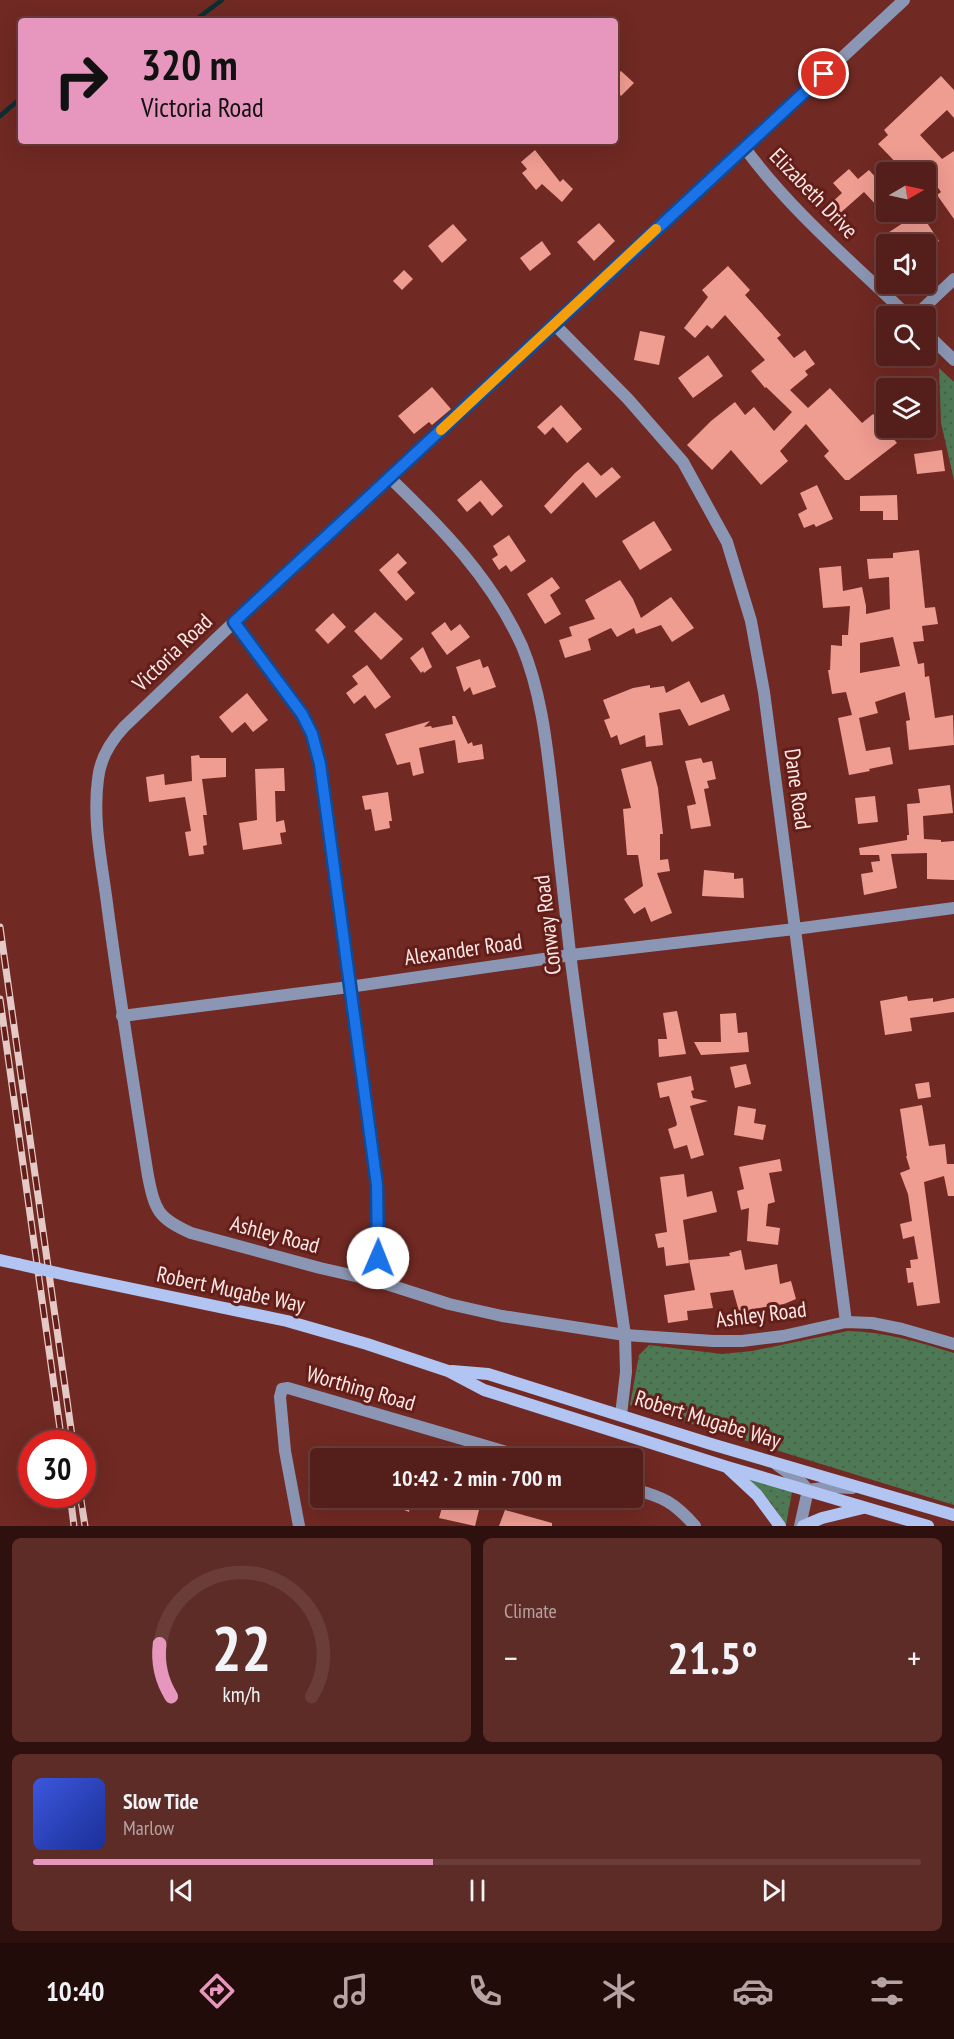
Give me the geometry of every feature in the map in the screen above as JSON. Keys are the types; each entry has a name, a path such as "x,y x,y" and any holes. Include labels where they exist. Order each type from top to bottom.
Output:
{"main road":[{"name":"Robert Mugabe Way","path":"0,1260 287,1321 448,1371 484,1390 727,1467 928,1526"},
{"name":"Robert Mugabe Way","path":"448,1371 488,1374 711,1444 954,1515"},
{"path":"727,1467 758,1496 780,1526"},
{"path":"802,1526 822,1518 867,1508"}],"street":[{"name":"Victoria Road","path":"97,820 98,779 103,757 113,738 234,622 904,0"},
{"name":"Elizabeth Drive","path":"744,147 804,215 898,306"},
{"path":"926,306 954,279"},
{"name":"Dane Road","path":"554,324 628,399 683,462 727,542 752,621 764,692 846,1322"},
{"path":"936,343 954,360"},
{"name":"Conway Road","path":"390,478 440,526 475,566 500,603 522,646 536,686 549,762 571,955 625,1335 626,1372 621,1415"},
{"path":"234,622 302,714 312,734 320,764 377,1185 377,1281"},
{"name":"Ashley Road","path":"97,820 122,1016 152,1194 162,1216 173,1225 190,1233 377,1281 459,1307 625,1335 742,1341 783,1336 846,1322 872,1323 902,1329 954,1344"},
{"name":"Alexander Road","path":"122,1016 349,987 571,955 954,908"},
{"name":"Worthing Road","path":"299,1526 285,1452 280,1397 282,1389 288,1388 493,1448"},
{"path":"771,1461 802,1483 808,1490"},
{"path":"808,1490 831,1487 870,1490"},
{"path":"802,1526 808,1490"},
{"path":"643,1493 670,1502 695,1526"}],"green space":[{"path":"939,368 954,382 954,480 941,423"},
{"path":"848,1331 915,1341 954,1353 954,1505 630,1405 639,1355 649,1345 722,1354 752,1351"},
{"path":"743,1476 792,1492 786,1525 771,1503"}],"building":[{"path":"621,71 634,83 621,96 618,92 618,74"},
{"path":"941,76 954,90 954,118 947,110 920,135 942,159 954,151 954,219 937,195 941,192 936,185 936,162 895,162 878,144 888,135 884,130"},
{"path":"535,150 560,182 563,179 573,189 562,202 542,184 536,190 522,173 527,169 521,162"},
{"path":"849,169 858,179 869,170 876,178 876,205 864,192 838,215 829,205 842,193 833,183"},
{"path":"905,222 927,222 934,234 886,234"},
{"path":"599,223 615,241 594,261 577,242"},
{"path":"453,224 467,240 442,263 428,246"},
{"path":"542,241 551,254 530,271 520,258"},
{"path":"728,266 750,290 745,295 781,335 777,338 794,358 805,350 815,364 805,371 808,375 790,390 808,408 830,388 862,423 873,414 876,418 876,438 893,438 897,443 849,480 845,480 824,456 829,451 806,424 780,451 788,461 761,485 731,450 712,470 687,445 711,421 735,402 745,415 754,407 774,431 792,412 765,388 751,371 765,360 725,315 712,329 707,325 695,338 684,328 708,297 702,290"},
{"path":"404,270 413,279 402,290 393,281"},
{"path":"640,331 665,336 659,365 634,360"},
{"path":"708,355 723,376 693,398 678,378"},
{"path":"432,387 451,409 432,425 429,422 414,434 398,416"},
{"path":"561,405 582,429 567,443 553,427 545,435 537,427"},
{"path":"942,450 945,471 917,474 914,454"},
{"path":"588,462 601,476 612,467 621,477 596,498 583,482 551,514 544,506"},
{"path":"481,480 503,506 492,516 480,501 467,512 457,500"},
{"path":"817,485 833,519 816,527 814,524 804,528 798,514 807,509 800,493"},
{"path":"897,495 898,520 883,520 883,511 860,511 860,496"},
{"path":"654,521 672,550 640,570 622,541"},
{"path":"509,535 526,561 511,572 506,565 499,570 492,559 498,555 493,546"},
{"path":"919,550 925,608 935,607 938,624 922,626 924,641 913,642 918,664 924,663 925,677 929,676 935,718 953,715 954,745 909,750 906,721 910,720 905,692 875,702 878,713 859,718 866,751 890,747 893,764 849,775 838,718 852,715 846,692 832,694 828,670 830,670 831,645 842,646 842,635 848,635 850,606 823,608 819,568 841,566 843,591 862,587 866,614 890,609 889,577 869,579 867,559 893,558 893,553","holes":["893,637 900,666 860,673 860,643"]},
{"path":"398,553 407,563 397,572 415,593 406,601 379,570"},
{"path":"552,577 560,588 550,595 561,614 545,624 527,594"},
{"path":"620,580 633,599 641,618 671,597 694,628 672,642 661,625 636,634 634,628 617,637 611,628 588,639 591,650 565,658 559,640 572,636 569,627 595,619 585,600"},
{"path":"375,612 403,639 381,660 354,631"},
{"path":"333,613 346,627 328,644 315,630"},
{"path":"445,622 451,631 460,624 470,637 447,655 431,633"},
{"path":"423,647 432,667 421,673 410,658"},
{"path":"480,659 483,668 488,666 496,687 473,695 470,687 464,692 456,667"},
{"path":"367,665 391,697 375,709 365,695 354,704 346,693 358,684 352,676"},
{"path":"689,681 701,703 724,694 730,710 689,726 680,709 659,713 663,745 646,747 645,735 620,745 617,735 611,738 604,720 610,718 603,700 633,688 650,685 650,688 664,686 666,693"},
{"path":"247,693 268,720 253,732 245,722 232,733 219,717"},
{"path":"452,716 455,716 468,744 472,742 473,746 482,744 484,759 458,763 455,740 419,748 424,773 413,776 410,762 397,765 385,734 430,721 424,727 431,726 432,728 453,724"},
{"path":"199,755 200,758 226,758 226,777 202,779 207,815 203,815 207,845 203,846 204,854 189,856 185,832 191,831 185,797 149,802 146,777 164,774 165,785 192,781 191,756"},
{"path":"701,758 703,763 712,761 716,779 707,781 709,788 704,789 711,826 691,829 687,806 696,804 685,761"},
{"path":"651,761 658,788 663,834 660,834 660,860 668,859 670,871 657,873 672,913 651,922 645,907 634,914 624,899 643,886 638,855 627,855 623,809 631,808 621,769"},
{"path":"284,768 285,791 275,791 276,822 284,820 286,832 280,833 282,844 243,850 239,823 257,820 255,769"},
{"path":"950,785 953,813 923,816 924,839 941,840 941,842 954,841 954,880 927,879 927,853 891,854 897,888 864,895 861,874 873,872 871,862 880,861 879,855 860,855 859,848 907,840 907,835 909,835 907,804 920,803 918,789"},
{"path":"388,792 392,821 389,821 390,828 375,831 371,809 365,810 362,796"},
{"path":"875,796 878,822 858,824 855,798"},
{"path":"704,870 734,873 734,879 743,878 744,898 702,896"},
{"path":"907,996 908,1001 933,998 933,1002 954,998 954,1012 910,1018 912,1031 885,1035 880,1001"},
{"path":"677,1011 686,1054 659,1057 658,1039 667,1039 663,1013"},
{"path":"736,1013 738,1033 747,1032 749,1052 701,1055 694,1042 721,1042 720,1014"},
{"path":"746,1064 751,1084 735,1088 730,1067"},
{"path":"691,1076 693,1098 708,1101 690,1106 704,1155 691,1159 687,1145 674,1149 668,1129 677,1124 669,1096 660,1098 657,1083"},
{"path":"929,1082 931,1097 918,1099 915,1084"},
{"path":"922,1105 929,1146 945,1144 947,1164 954,1164 954,1196 948,1196 944,1176 924,1182 940,1303 917,1306 913,1282 908,1283 906,1268 911,1268 910,1260 918,1259 914,1236 903,1239 900,1224 912,1221 908,1194 900,1173 910,1169 906,1156 900,1109"},
{"path":"738,1106 756,1109 754,1123 766,1125 763,1140 734,1135"},
{"path":"780,1159 782,1171 769,1173 775,1202 768,1204 766,1226 780,1228 778,1245 747,1241 749,1208 741,1210 737,1191 744,1189 739,1167"},
{"path":"684,1174 687,1197 712,1191 717,1212 683,1220 689,1263 666,1266 664,1247 658,1248 655,1234 667,1232 660,1177"},
{"path":"741,1250 745,1270 777,1264 780,1284 791,1281 796,1299 784,1304 753,1309 753,1311 740,1315 733,1290 710,1293 713,1308 687,1311 688,1320 668,1323 664,1295 695,1290 689,1260 730,1256 729,1253"},
{"path":"442,1508 480,1508 475,1526 439,1518"},
{"path":"505,1510 552,1523 552,1526 499,1526"}],"waterway":[{"path":"198,18 222,0"},
{"path":"0,116 18,101"}],"railway":[{"path":"0,927 71,1430"},
{"path":"0,999 60,1430"},
{"path":"72,1508 74,1526"},
{"path":"82,1508 85,1526"}],"slow traffic":[{"path":"441,430 656,229"}],"route":[{"path":"378,1258 377,1185 320,764 312,734 302,714 234,622 824,74"}]}
